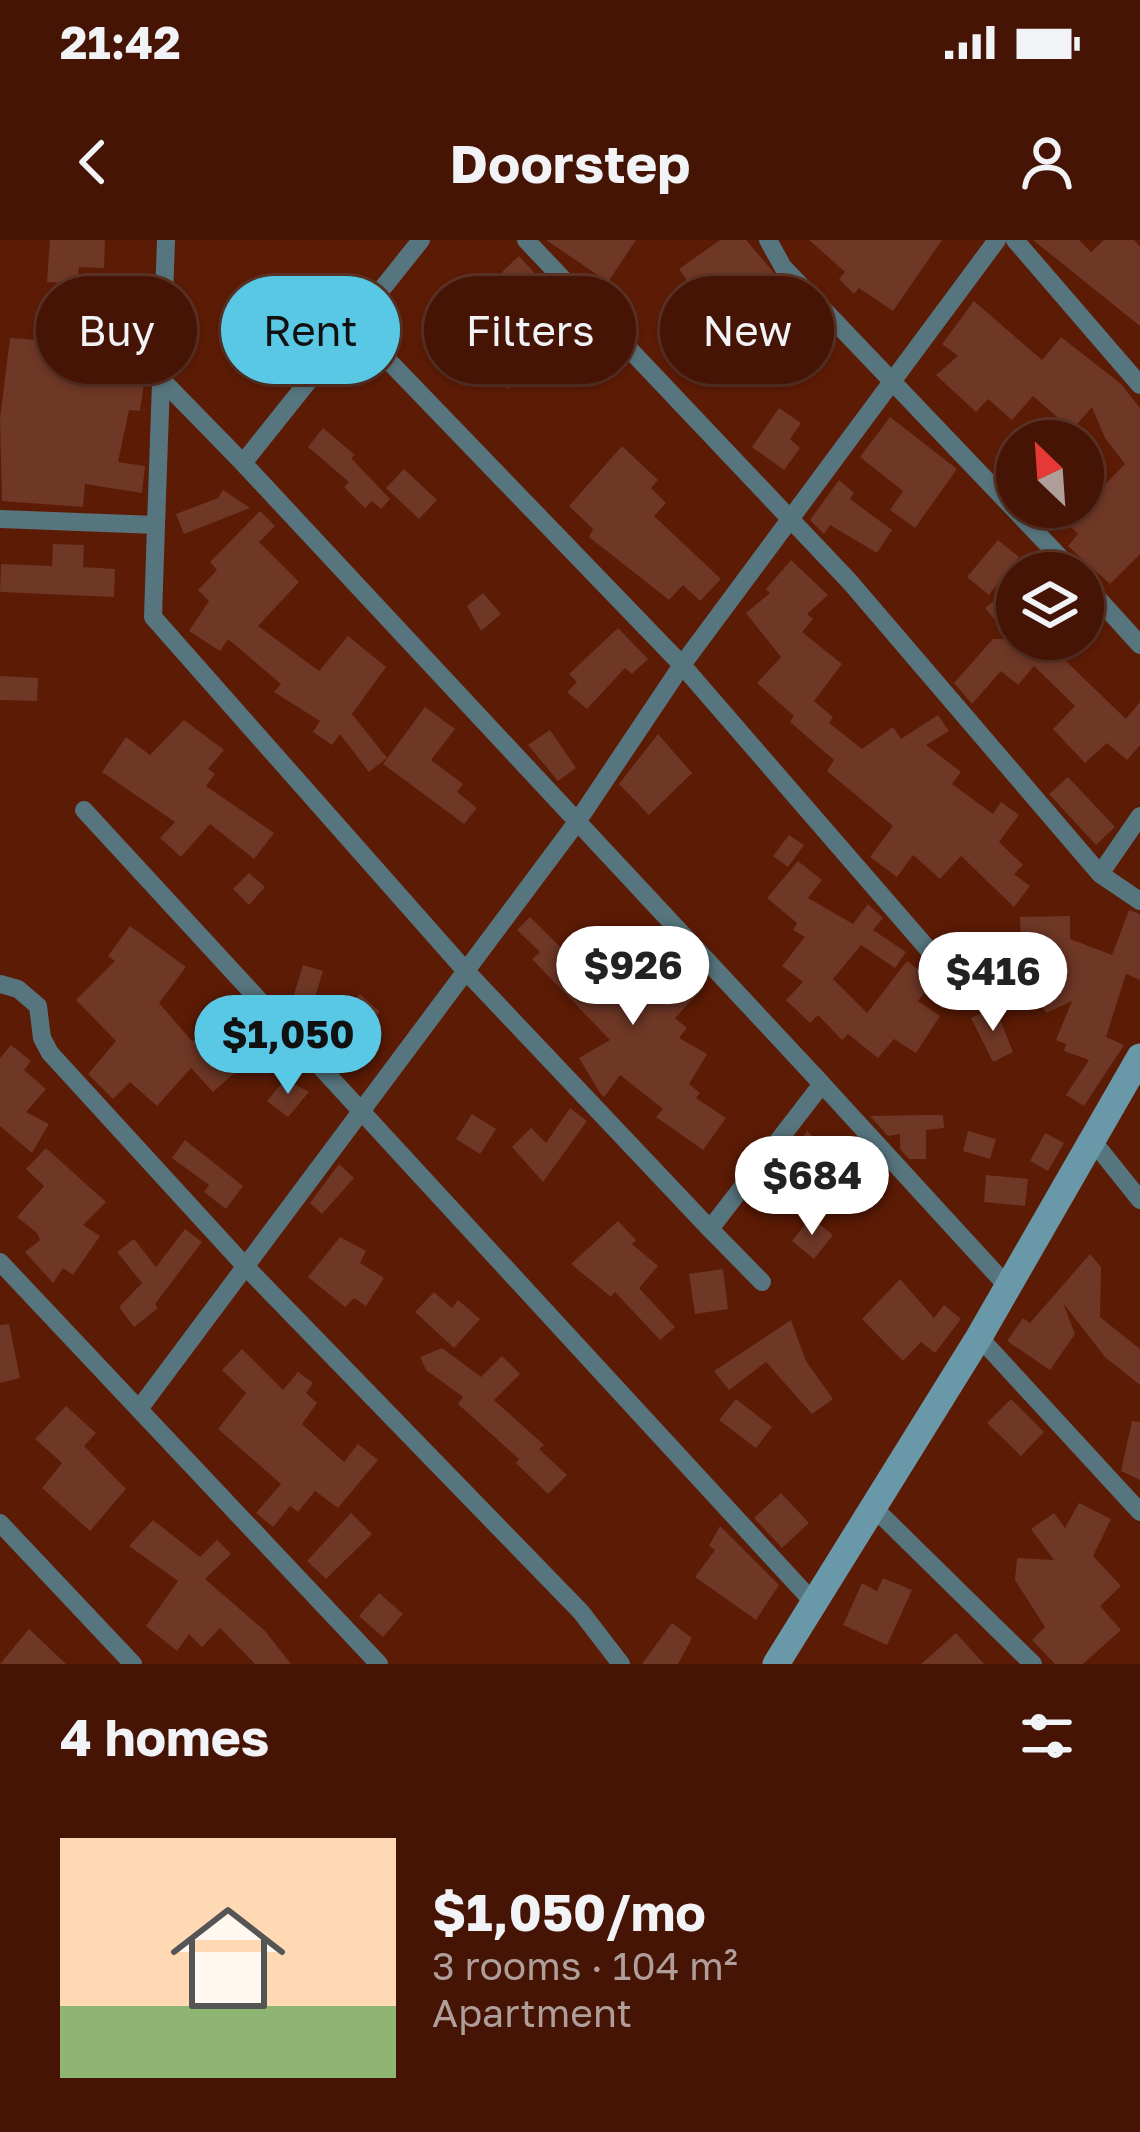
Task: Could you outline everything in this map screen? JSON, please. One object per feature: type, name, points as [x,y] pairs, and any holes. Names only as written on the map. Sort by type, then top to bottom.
[{"type":"street","points":[[164,276],[166,240]]},
{"type":"street","points":[[394,276],[421,240]]},
{"type":"street","points":[[526,240],[790,520],[1100,874],[1140,901]]},
{"type":"street","points":[[767,240],[783,267],[1055,552]]},
{"type":"street","points":[[139,1409],[358,1109],[577,822],[682,665],[896,383],[997,240]]},
{"type":"street","points":[[1015,240],[1140,385]]},
{"type":"street","points":[[400,373],[682,665],[947,971]]},
{"type":"street","points":[[160,384],[153,616],[464,969],[762,1282]]},
{"type":"street","points":[[166,384],[1008,1288]]},
{"type":"street","points":[[243,463],[309,384]]},
{"type":"street","points":[[0,519],[156,526]]},
{"type":"street","points":[[1104,605],[1140,644]]},
{"type":"street","points":[[84,810],[815,1604]]},
{"type":"street","points":[[1100,874],[1140,816]]},
{"type":"street","points":[[0,984],[18,988],[38,1006],[42,1038],[50,1053],[246,1267],[581,1612],[620,1664]]},
{"type":"street","points":[[785,1660],[1140,1057]]},
{"type":"street","points":[[710,1228],[822,1084]]},
{"type":"street","points":[[1092,1141],[1140,1200]]},
{"type":"street","points":[[0,1262],[379,1664]]},
{"type":"street","points":[[979,1337],[1140,1512]]},
{"type":"street","points":[[873,1507],[1033,1664]]},
{"type":"street","points":[[0,1523],[134,1664]]},
{"type":"building","points":[[50,240],[105,240],[104,268],[79,267],[78,276],[47,276]]},
{"type":"building","points":[[546,240],[636,240],[612,276],[599,276]]},
{"type":"building","points":[[720,240],[746,240],[777,276],[684,276],[679,269]]},
{"type":"building","points":[[809,240],[942,240],[893,311],[859,288],[854,294],[839,279],[845,272]]},
{"type":"building","points":[[1033,240],[1079,240],[1091,252],[1104,240],[1134,240],[1140,247],[1140,326]]},
{"type":"building","points":[[519,256],[537,276],[506,276],[502,272]]},
{"type":"building","points":[[974,301],[1042,360],[1061,337],[1121,384],[1140,408],[1140,554],[1110,584],[1104,579],[1104,552],[1075,552],[1068,546],[1078,534],[1072,528],[1104,528],[1104,486],[1125,464],[1105,438],[1104,420],[1097,420],[1092,407],[1081,420],[1061,420],[1033,396],[1012,420],[988,399],[976,412],[936,375],[958,356],[942,344]]},
{"type":"building","points":[[10,338],[36,340],[36,384],[144,384],[140,411],[129,410],[118,462],[145,466],[142,493],[85,484],[83,507],[2,501],[0,419]]},
{"type":"building","points":[[779,408],[801,423],[790,439],[800,448],[784,470],[752,447]]},
{"type":"building","points":[[890,417],[957,469],[915,528],[890,510],[903,491],[860,457]]},
{"type":"building","points":[[323,428],[355,455],[351,458],[390,499],[381,509],[372,501],[365,508],[344,487],[349,482],[308,447]]},
{"type":"building","points":[[622,446],[658,480],[651,488],[666,503],[654,516],[721,579],[700,601],[683,585],[669,600],[589,537],[593,529],[569,506]]},
{"type":"building","points":[[404,469],[437,500],[419,519],[386,488]]},
{"type":"building","points":[[839,480],[854,493],[850,499],[892,530],[877,553],[830,525],[824,534],[810,520]]},
{"type":"building","points":[[223,490],[250,508],[184,534],[176,514],[218,498]]},
{"type":"building","points":[[260,511],[275,526],[259,542],[299,582],[258,626],[319,671],[348,636],[386,667],[352,714],[387,758],[369,772],[340,734],[332,745],[313,732],[320,721],[274,692],[281,684],[228,639],[220,651],[189,631],[209,601],[198,590],[217,570],[210,562]]},
{"type":"building","points":[[998,540],[1013,552],[996,552],[996,586],[989,595],[967,577]]},
{"type":"building","points":[[53,544],[84,545],[83,567],[115,569],[114,597],[0,592],[1,564],[52,566]]},
{"type":"building","points":[[791,560],[828,595],[807,614],[813,619],[802,632],[842,664],[814,701],[833,717],[829,723],[862,749],[893,727],[901,739],[938,715],[949,731],[926,745],[961,772],[952,784],[993,814],[1001,802],[1019,815],[999,842],[1023,865],[1014,874],[1030,886],[1014,907],[961,856],[940,879],[913,855],[897,877],[870,857],[893,826],[827,771],[834,760],[790,722],[794,716],[757,683],[781,657],[746,613],[770,593],[766,589]]},
{"type":"building","points":[[483,593],[501,614],[481,631],[467,606]]},
{"type":"building","points":[[996,599],[996,621],[985,608]]},
{"type":"building","points":[[618,628],[648,659],[632,674],[625,668],[587,709],[567,692],[577,682],[569,674]]},
{"type":"building","points":[[993,639],[996,660],[1065,660],[1126,719],[1140,702],[1140,745],[1127,760],[1107,743],[1085,763],[1053,729],[1075,706],[1034,666],[1018,685],[1001,671],[972,704],[954,683]]},
{"type":"building","points":[[0,676],[38,678],[37,701],[0,700]]},
{"type":"building","points":[[425,707],[455,729],[431,760],[463,784],[457,792],[477,808],[464,824],[383,764]]},
{"type":"building","points":[[184,720],[224,750],[208,769],[215,774],[206,786],[274,833],[254,859],[210,824],[181,857],[160,838],[175,822],[102,772],[126,737],[150,755]]},
{"type":"building","points":[[550,730],[576,768],[558,781],[528,745]]},
{"type":"building","points":[[658,734],[692,773],[649,815],[619,784]]},
{"type":"building","points":[[1068,777],[1115,827],[1096,845],[1049,794]]},
{"type":"building","points":[[789,835],[804,845],[788,867],[773,856]]},
{"type":"building","points":[[798,861],[822,880],[808,898],[853,924],[868,904],[883,918],[873,930],[906,952],[895,968],[861,945],[833,979],[867,1013],[907,961],[933,981],[918,1001],[940,1016],[916,1053],[894,1039],[878,1058],[848,1034],[842,1040],[818,1015],[810,1023],[786,1000],[803,982],[782,966],[805,937],[793,930],[797,923],[767,898]]},
{"type":"building","points":[[249,873],[265,887],[249,905],[233,889]]},
{"type":"building","points":[[1129,910],[1140,914],[1140,980],[1126,974],[1106,1037],[1124,1045],[1084,1106],[1066,1095],[1089,1060],[1064,1051],[1066,1044],[1056,1040],[1072,1001],[1046,1013],[1031,982],[1023,986],[1020,917],[1070,916],[1070,939],[1112,955]]},
{"type":"building","points":[[530,917],[563,950],[587,926],[646,995],[677,964],[703,988],[675,1018],[687,1028],[679,1038],[707,1054],[689,1084],[700,1093],[696,1098],[726,1118],[703,1150],[656,1117],[663,1109],[620,1075],[604,1097],[600,1093],[579,1058],[610,1040],[532,959],[540,952],[517,930]]},
{"type":"building","points":[[130,926],[186,967],[159,1003],[192,1041],[230,1023],[247,1062],[213,1092],[191,1068],[157,1106],[130,1082],[113,1099],[88,1074],[116,1041],[76,1000],[115,961],[108,956]]},
{"type":"building","points":[[303,965],[323,971],[312,1007],[292,1001]]},
{"type":"building","points":[[360,994],[380,1012],[333,1060],[315,1041]]},
{"type":"building","points":[[995,1007],[1013,1052],[993,1062],[971,1018]]},
{"type":"building","points":[[11,1045],[31,1061],[24,1070],[46,1089],[26,1112],[49,1124],[32,1153],[0,1126],[0,1058]]},
{"type":"building","points":[[285,1079],[309,1092],[288,1117],[267,1101]]},
{"type":"building","points":[[570,1108],[587,1121],[543,1182],[512,1147],[531,1128],[546,1143]]},
{"type":"building","points":[[472,1114],[496,1129],[480,1154],[456,1139]]},
{"type":"building","points":[[943,1115],[944,1128],[926,1130],[926,1159],[909,1159],[900,1149],[900,1134],[888,1136],[870,1116]]},
{"type":"building","points":[[807,1131],[822,1144],[808,1161],[835,1184],[816,1206],[777,1173]]},
{"type":"building","points":[[968,1131],[996,1139],[990,1159],[963,1151]]},
{"type":"building","points":[[1045,1133],[1064,1143],[1048,1171],[1030,1161]]},
{"type":"building","points":[[185,1140],[243,1186],[226,1209],[204,1192],[209,1185],[172,1158]]},
{"type":"building","points":[[46,1148],[106,1202],[83,1225],[100,1236],[73,1275],[63,1268],[53,1283],[25,1252],[40,1240],[37,1233],[17,1217],[44,1186],[26,1169]]},
{"type":"building","points":[[339,1164],[354,1178],[322,1214],[310,1203]]},
{"type":"building","points":[[986,1175],[1028,1179],[1025,1206],[984,1202]]},
{"type":"building","points":[[811,1217],[833,1235],[814,1259],[792,1241]]},
{"type":"building","points":[[618,1221],[636,1240],[632,1244],[658,1266],[639,1288],[675,1327],[660,1340],[615,1292],[611,1297],[571,1264]]},
{"type":"building","points":[[185,1229],[202,1242],[155,1304],[158,1308],[134,1327],[119,1307],[142,1283],[117,1252],[134,1239],[156,1267]]},
{"type":"building","points":[[340,1237],[366,1251],[360,1263],[384,1278],[366,1306],[354,1298],[345,1307],[308,1277]]},
{"type":"building","points":[[1090,1254],[1101,1267],[1100,1317],[1140,1349],[1140,1385],[1105,1357],[1063,1303],[1075,1334],[1050,1370],[1007,1341],[1023,1318],[1030,1323]]},
{"type":"building","points":[[723,1269],[728,1309],[695,1314],[689,1274]]},
{"type":"building","points":[[900,1279],[934,1318],[944,1305],[961,1319],[935,1353],[921,1342],[903,1361],[862,1319]]},
{"type":"building","points":[[434,1292],[452,1308],[458,1300],[480,1319],[454,1348],[415,1312]]},
{"type":"building","points":[[791,1320],[806,1361],[833,1399],[812,1414],[766,1362],[729,1390],[714,1371]]},
{"type":"building","points":[[9,1324],[20,1378],[0,1383],[0,1325]]},
{"type":"building","points":[[442,1348],[481,1377],[502,1356],[520,1374],[494,1400],[544,1445],[539,1449],[567,1475],[548,1494],[516,1463],[519,1459],[458,1404],[463,1397],[426,1370],[420,1357]]},
{"type":"building","points":[[242,1349],[283,1390],[298,1372],[313,1383],[306,1393],[317,1403],[302,1424],[344,1462],[358,1444],[378,1460],[338,1508],[315,1491],[298,1512],[290,1506],[273,1527],[256,1513],[281,1484],[218,1429],[246,1393],[222,1370]]},
{"type":"building","points":[[736,1399],[772,1427],[756,1448],[719,1420]]},
{"type":"building","points":[[1011,1399],[1044,1432],[1021,1456],[987,1423]]},
{"type":"building","points":[[66,1406],[96,1433],[84,1446],[126,1489],[90,1531],[42,1488],[62,1463],[35,1439]]},
{"type":"building","points":[[1132,1421],[1140,1422],[1140,1480],[1121,1471]]},
{"type":"building","points":[[781,1493],[809,1523],[782,1548],[754,1518]]},
{"type":"building","points":[[1079,1503],[1111,1519],[1093,1556],[1121,1586],[1100,1606],[1121,1630],[1083,1664],[1055,1664],[1032,1640],[1045,1627],[1015,1580],[1017,1558],[1054,1560],[1031,1529],[1054,1513],[1065,1528]]},
{"type":"building","points":[[351,1513],[372,1534],[326,1579],[307,1561]]},
{"type":"building","points":[[153,1520],[200,1557],[217,1540],[231,1554],[205,1579],[265,1631],[291,1664],[255,1664],[220,1628],[202,1647],[189,1634],[177,1651],[146,1626],[178,1581],[129,1546]]},
{"type":"building","points":[[720,1526],[779,1585],[756,1620],[695,1577],[715,1550],[709,1546]]},
{"type":"building","points":[[883,1578],[912,1590],[887,1645],[843,1625],[862,1583],[877,1591]]},
{"type":"building","points":[[379,1593],[403,1614],[383,1637],[359,1616]]},
{"type":"building","points":[[672,1623],[692,1638],[678,1664],[642,1664]]},
{"type":"building","points":[[29,1629],[66,1664],[0,1664]]},
{"type":"building","points":[[956,1633],[984,1664],[921,1664]]}]
